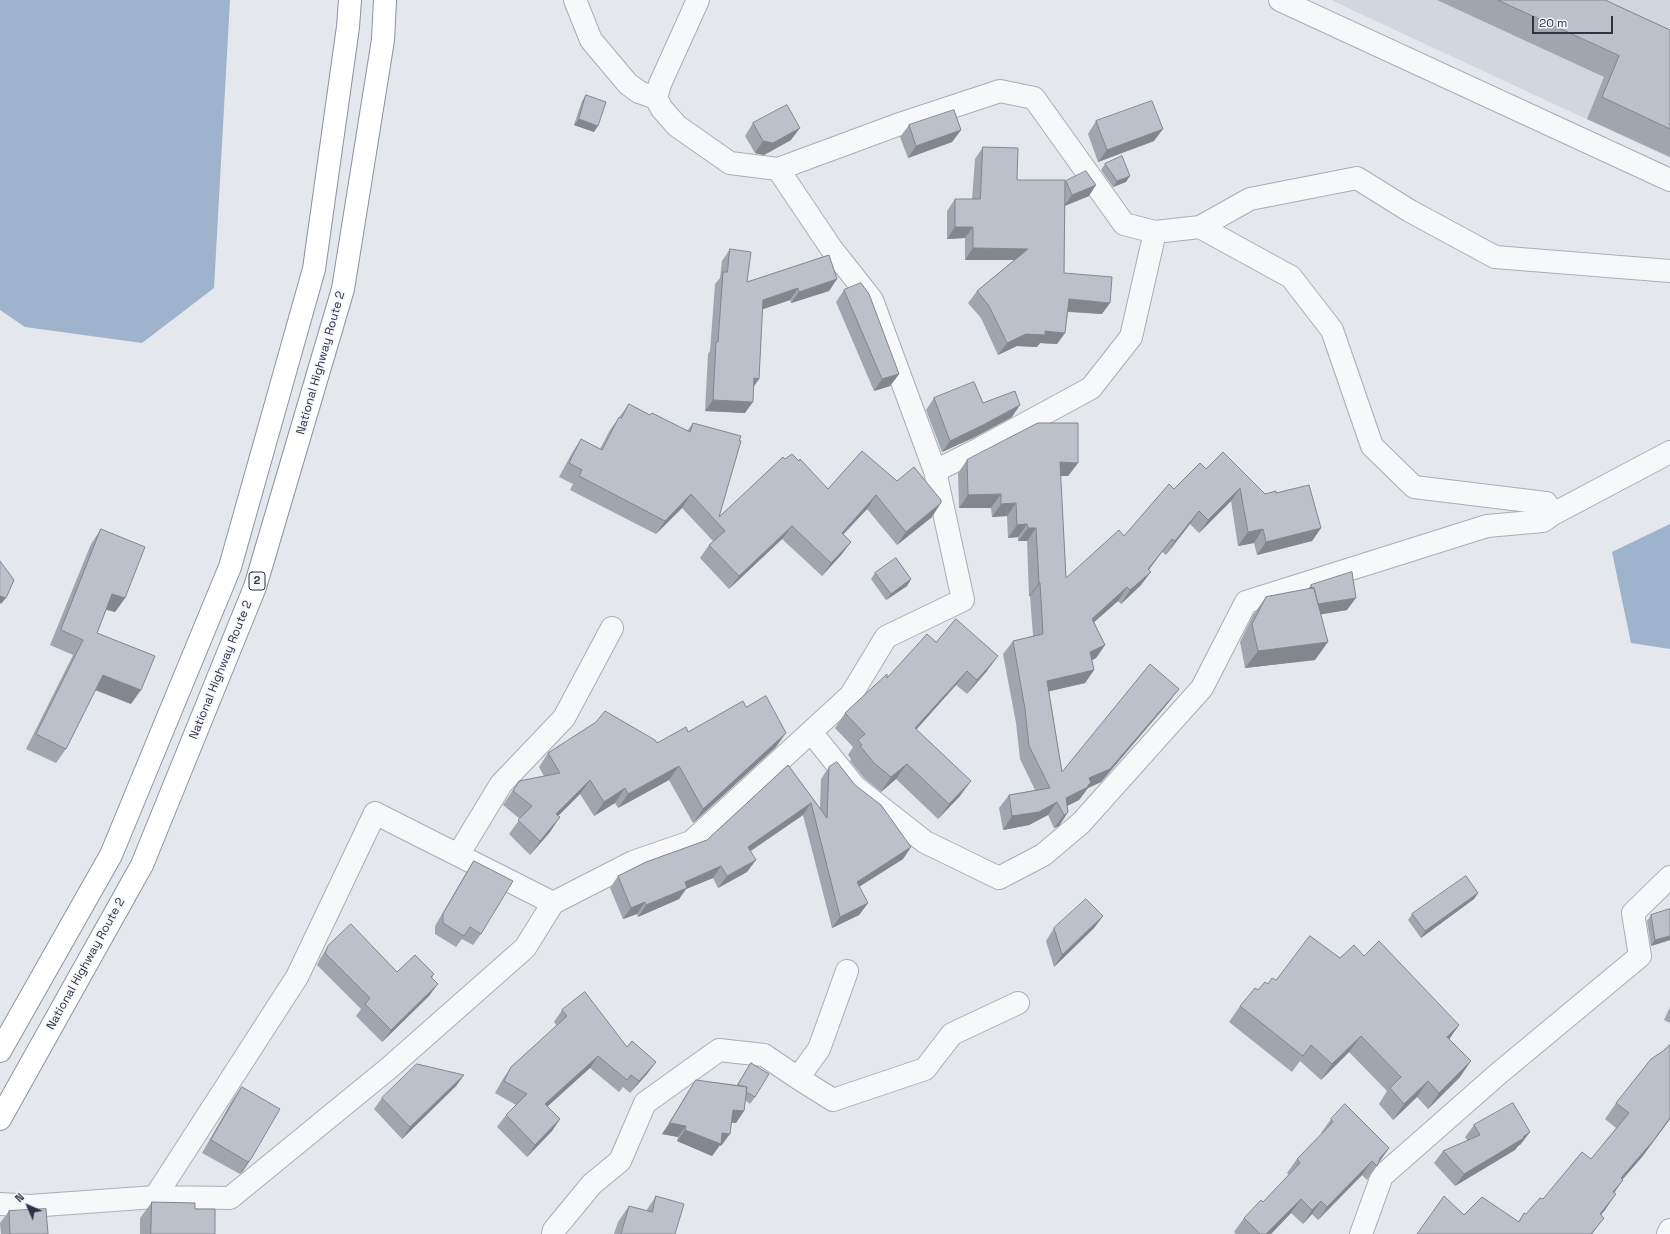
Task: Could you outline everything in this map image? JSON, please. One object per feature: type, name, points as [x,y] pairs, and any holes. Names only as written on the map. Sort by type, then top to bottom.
[{"type":"highway","points":[[0,1051],[111,855],[230,567],[314,269],[348,27],[350,0]]},
{"type":"highway","name":"National Highway Route 2","points":[[0,1119],[142,865],[255,587],[343,289],[382,40],[384,0]]},
{"type":"street","points":[[575,0],[591,40],[628,84],[639,92],[656,98],[662,109],[677,126],[730,163],[778,169],[897,125],[1000,91],[1034,98],[1124,224],[1155,232],[1200,227],[1250,199],[1357,178],[1410,211],[1495,257],[1670,271]]},
{"type":"street","points":[[656,98],[660,84],[698,0]]},
{"type":"street","points":[[1280,0],[1670,180]]},
{"type":"street","points":[[0,1204],[30,1206],[155,1197],[230,1198],[389,1068],[525,948],[553,903],[633,862],[691,842],[851,695],[886,638],[963,600],[934,471],[872,300],[831,248],[778,169]]},
{"type":"street","points":[[1200,227],[1291,277],[1332,330],[1372,446],[1414,487],[1546,503],[1553,514]]},
{"type":"street","points":[[934,471],[981,448],[1091,388],[1131,337],[1155,232]]},
{"type":"street","points":[[811,732],[855,787],[924,842],[999,878],[1043,855],[1080,822],[1202,688],[1246,602],[1487,526],[1543,521],[1553,514],[1670,452]]},
{"type":"street","points":[[458,855],[501,784],[564,718],[612,628]]},
{"type":"street","points":[[155,1197],[297,977],[375,813],[553,903]]},
{"type":"street","points":[[1361,1234],[1382,1176],[1498,1074],[1640,956],[1633,913],[1670,877]]},
{"type":"street","points":[[798,1078],[819,1049],[847,971]]},
{"type":"street","points":[[553,1234],[554,1230],[592,1184],[620,1161],[645,1103],[719,1050],[764,1055],[833,1100],[925,1069],[952,1034],[1018,1003]]},
{"type":"street","points":[[1668,1234],[1670,1230]]},
{"type":"shaded area","points":[[1670,0],[1670,158],[1333,1]]},
{"type":"water","points":[[0,0],[230,0],[214,288],[142,343],[25,327],[0,310]]},
{"type":"water","points":[[1670,524],[1670,649],[1631,643],[1612,552]]},
{"type":"building","points":[[1498,0],[1605,0],[1670,30],[1670,129],[1602,97],[1619,56]]},
{"type":"building","points":[[586,95],[606,102],[598,126],[579,119]]},
{"type":"building","points":[[1152,101],[1163,129],[1107,150],[1096,121]]},
{"type":"building","points":[[787,105],[800,128],[773,143],[763,141],[753,123]]},
{"type":"building","points":[[954,110],[961,130],[916,146],[909,125]]},
{"type":"building","points":[[983,147],[1018,148],[1017,180],[1065,180],[1064,273],[1112,277],[1110,303],[1069,299],[1065,333],[1045,331],[1045,335],[1026,334],[1007,343],[989,306],[977,291],[1028,249],[973,248],[973,227],[955,227],[955,199],[980,199]]},
{"type":"building","points":[[1122,156],[1130,176],[1117,181],[1105,164]]},
{"type":"building","points":[[1086,171],[1096,185],[1072,195],[1066,181]]},
{"type":"building","points":[[730,249],[751,252],[747,282],[829,255],[837,279],[799,292],[798,288],[763,300],[759,379],[754,378],[753,402],[713,400],[716,342],[718,342],[723,272],[727,272]]},
{"type":"building","points":[[861,283],[869,294],[899,374],[882,379],[844,290]]},
{"type":"building","points":[[974,382],[983,403],[1015,391],[1020,405],[950,441],[934,398]]},
{"type":"building","points":[[629,404],[650,415],[652,413],[690,432],[693,423],[741,436],[739,441],[741,441],[719,517],[783,457],[785,459],[792,454],[799,461],[800,459],[828,489],[862,451],[897,481],[914,467],[941,500],[941,503],[906,532],[876,495],[842,533],[851,542],[831,563],[792,526],[739,576],[709,545],[725,531],[691,494],[665,521],[579,476],[582,470],[569,463],[581,439],[602,450],[619,417],[621,418]]},
{"type":"building","points":[[1038,423],[1078,423],[1078,463],[1060,462],[1066,578],[1119,530],[1124,536],[1169,484],[1174,489],[1200,463],[1206,469],[1223,452],[1265,494],[1276,491],[1276,493],[1309,485],[1321,528],[1266,542],[1263,529],[1248,532],[1240,488],[1208,520],[1199,511],[1175,541],[1172,539],[1148,569],[1151,572],[1130,590],[1127,587],[1092,619],[1105,645],[1090,652],[1094,670],[1047,681],[1062,772],[1150,664],[1179,689],[1110,769],[1089,778],[1091,783],[1088,787],[1066,798],[1068,812],[1066,814],[1064,815],[1057,802],[1039,812],[1012,816],[1009,795],[1050,788],[1029,746],[1025,709],[1013,641],[1043,634],[1036,528],[1028,528],[1027,524],[1017,525],[1016,503],[1001,504],[1001,494],[968,495],[967,460]]},
{"type":"building","points":[[101,529],[145,547],[125,598],[112,594],[97,633],[155,656],[141,690],[103,675],[66,749],[36,734],[83,640],[61,630]]},
{"type":"building","points":[[896,558],[911,579],[891,594],[875,573]]},
{"type":"building","points":[[0,561],[14,580],[6,598],[0,596]]},
{"type":"building","points":[[1352,572],[1356,598],[1318,604],[1314,588],[1311,588],[1311,585]]},
{"type":"building","points":[[1314,588],[1328,642],[1258,651],[1252,624],[1266,597]]},
{"type":"building","points":[[956,619],[998,656],[977,680],[967,671],[915,728],[971,781],[949,804],[907,764],[891,777],[874,763],[860,746],[862,745],[858,740],[865,734],[845,713],[887,674],[887,678],[927,634],[936,642]]},
{"type":"building","points":[[766,696],[786,733],[703,809],[679,766],[628,794],[625,788],[604,802],[590,780],[556,814],[560,817],[540,841],[518,820],[532,806],[513,791],[519,781],[560,773],[548,753],[596,722],[605,711],[655,740],[657,743],[686,727],[688,732],[743,701],[746,707]]},
{"type":"building","points":[[837,762],[855,785],[881,805],[911,847],[857,882],[868,903],[840,917],[811,803],[748,847],[756,860],[727,876],[721,866],[685,882],[687,888],[646,905],[645,902],[631,908],[618,876],[646,862],[707,840],[788,765],[827,818],[829,767]]},
{"type":"building","points":[[474,861],[513,881],[481,934],[470,927],[464,936],[443,923],[443,914]]},
{"type":"building","points":[[1466,876],[1478,893],[1425,931],[1412,914]]},
{"type":"building","points":[[1086,899],[1103,916],[1062,955],[1054,928]]},
{"type":"building","points":[[1670,909],[1670,936],[1655,940],[1651,915]]},
{"type":"building","points":[[351,924],[397,972],[415,955],[434,974],[431,977],[438,984],[391,1030],[365,1004],[370,998],[325,953],[328,946]]},
{"type":"building","points":[[1310,936],[1340,958],[1354,945],[1364,956],[1379,941],[1459,1025],[1447,1037],[1471,1061],[1439,1093],[1428,1081],[1404,1104],[1390,1088],[1401,1077],[1361,1036],[1332,1064],[1311,1045],[1303,1056],[1240,1006],[1255,988],[1258,990],[1265,982],[1268,984],[1272,978],[1276,980]]},
{"type":"building","points":[[585,992],[627,1047],[632,1041],[656,1062],[639,1081],[631,1075],[627,1080],[598,1056],[545,1104],[560,1119],[535,1145],[506,1115],[527,1094],[504,1081],[511,1067],[567,1016],[562,1010]]},
{"type":"building","points":[[1670,1045],[1670,1118],[1653,1141],[1621,1178],[1623,1180],[1613,1192],[1616,1194],[1600,1214],[1604,1218],[1591,1234],[1417,1234],[1444,1196],[1464,1215],[1482,1197],[1519,1222],[1524,1213],[1526,1214],[1540,1198],[1543,1199],[1582,1152],[1591,1159],[1629,1113],[1616,1103],[1651,1059]]},
{"type":"building","points":[[751,1063],[769,1074],[755,1097],[746,1092],[747,1087],[738,1085]]},
{"type":"building","points":[[417,1064],[464,1075],[410,1127],[382,1098]]},
{"type":"building","points":[[696,1080],[747,1087],[744,1111],[733,1110],[730,1134],[722,1133],[721,1144],[685,1130],[686,1126],[670,1123]]},
{"type":"building","points":[[242,1087],[280,1109],[248,1162],[211,1140]]},
{"type":"building","points":[[1513,1103],[1530,1132],[1523,1137],[1524,1138],[1464,1174],[1443,1151],[1480,1135],[1474,1125]]},
{"type":"building","points":[[1345,1104],[1389,1148],[1380,1158],[1377,1166],[1372,1161],[1327,1207],[1321,1201],[1312,1210],[1301,1199],[1266,1234],[1260,1234],[1244,1218],[1261,1200],[1263,1202],[1300,1163],[1297,1159],[1333,1122],[1331,1119]]},
{"type":"building","points":[[656,1196],[684,1204],[675,1234],[621,1234],[629,1206],[652,1212]]},
{"type":"building","points":[[152,1202],[195,1203],[195,1209],[215,1209],[215,1234],[151,1234]]},
{"type":"building","points":[[46,1209],[48,1234],[10,1234],[9,1211]]}]
